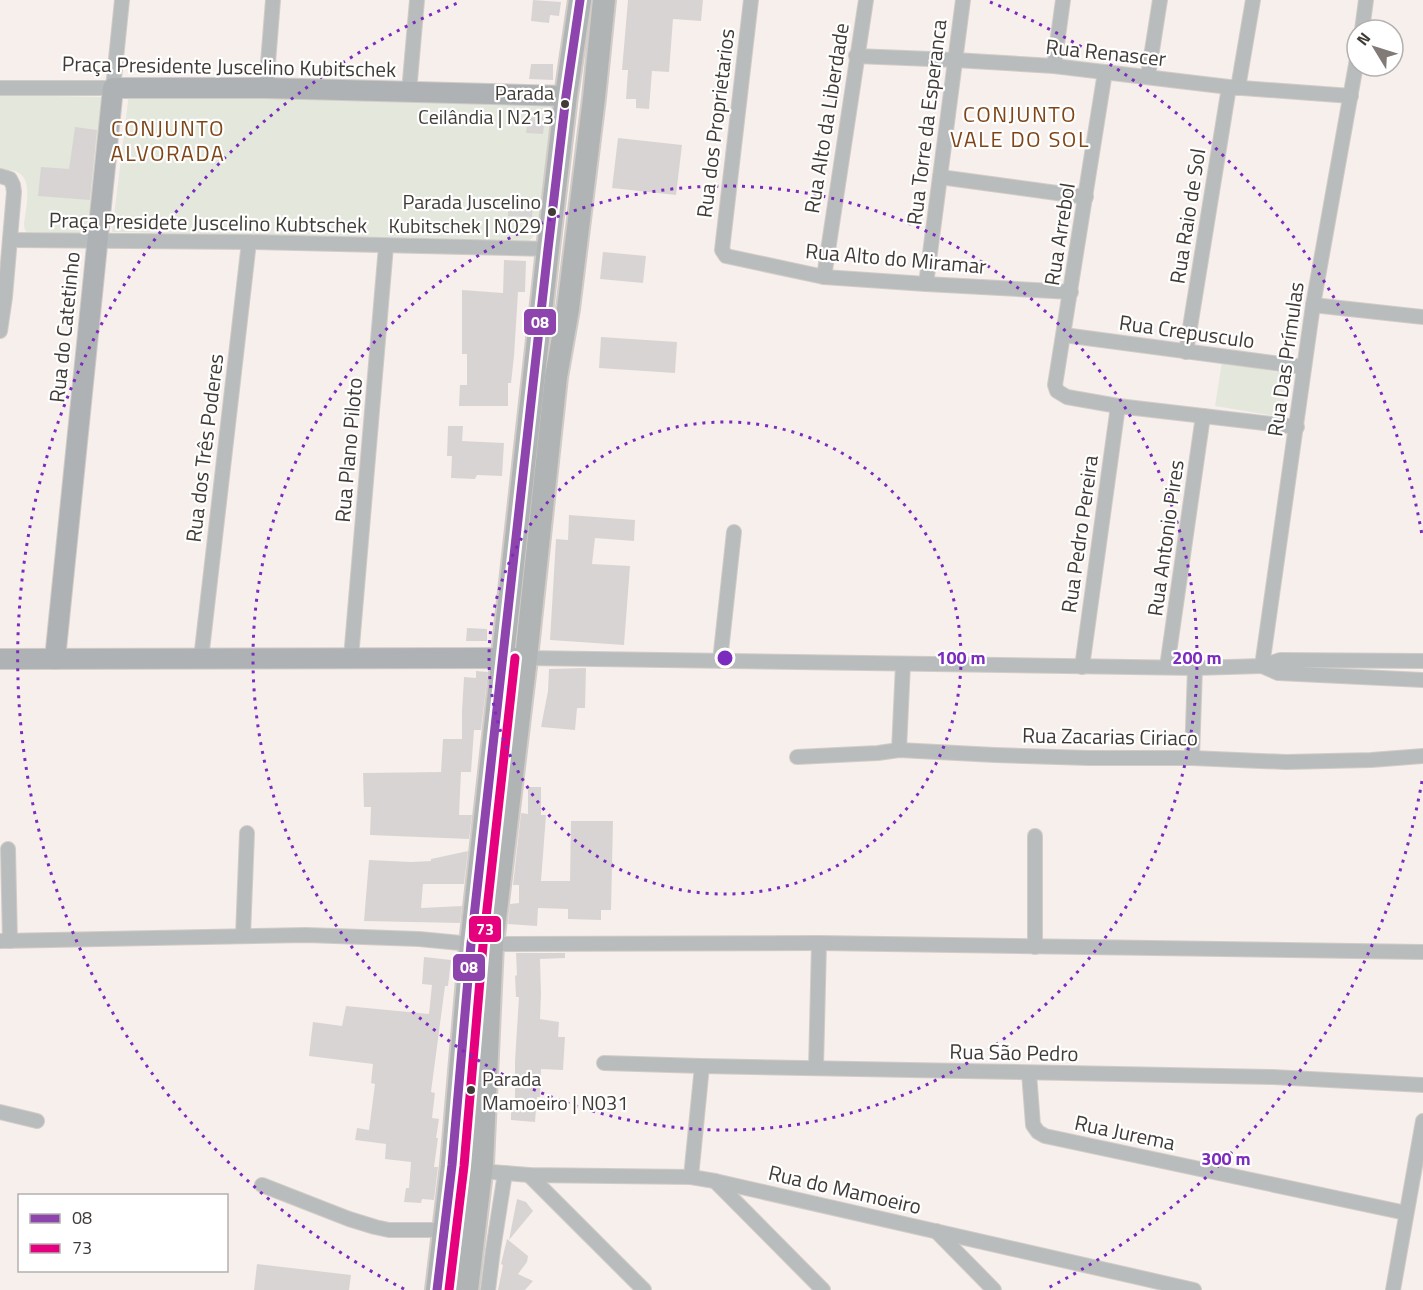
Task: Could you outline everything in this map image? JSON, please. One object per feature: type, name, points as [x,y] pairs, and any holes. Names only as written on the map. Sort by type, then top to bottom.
[{"type":"main road","points":[[467,1290],[481,1171],[482,944],[503,657],[548,249],[580,0]]},
{"type":"main road","points":[[437,1290],[458,1096],[526,658],[556,377],[568,309],[604,0]]},
{"type":"main road","name":"Praça Presidente Juscelino Kubitschek","points":[[113,88],[266,88],[566,96]]},
{"type":"main road","name":"Rua do Catetinho","points":[[55,659],[113,88]]},
{"type":"main road","points":[[566,96],[576,100],[580,106],[577,157],[581,195]]},
{"type":"main road","points":[[548,249],[554,266],[551,303],[557,308],[568,309]]},
{"type":"main road","points":[[0,659],[526,658]]},
{"type":"main road","points":[[458,1096],[471,1097],[474,1101],[472,1178],[478,1209]]},
{"type":"street","name":"Rua do Catetinho","points":[[113,88],[122,0]]},
{"type":"street","points":[[266,88],[273,0]]},
{"type":"street","points":[[409,92],[417,0]]},
{"type":"street","name":"Rua dos Proprietarios","points":[[722,250],[751,0]]},
{"type":"street","name":"Rua Alto da Liberdade","points":[[824,277],[866,0]]},
{"type":"street","name":"Rua Torre da Esperanca","points":[[926,284],[963,0]]},
{"type":"street","points":[[1054,66],[1063,0]]},
{"type":"street","points":[[1148,76],[1160,0]]},
{"type":"street","name":"Rua Raio de Sol","points":[[1186,352],[1233,87],[1254,0]]},
{"type":"street","points":[[1364,18],[1366,0]]},
{"type":"street","name":"Rua Renascer","points":[[856,56],[1054,66],[1233,87],[1351,96]]},
{"type":"street","name":"Rua Arrebol","points":[[1105,72],[1055,385],[1057,391],[1067,398],[1118,406]]},
{"type":"street","name":"Rua Das Prímulas","points":[[1262,666],[1313,305],[1354,78]]},
{"type":"street","name":"Praça Presidente Juscelino Kubitschek","points":[[0,88],[113,88]]},
{"type":"street","points":[[0,177],[10,179],[14,192],[11,240],[0,331]]},
{"type":"street","points":[[940,177],[1086,197]]},
{"type":"street","name":"Praça Presidete Juscelino Kubtschek","points":[[11,240],[249,242],[548,249]]},
{"type":"street","name":"Rua dos Três Poderes","points":[[201,659],[249,242]]},
{"type":"street","name":"Rua Plano Piloto","points":[[351,658],[386,246]]},
{"type":"street","name":"Rua Alto do Miramar","points":[[722,250],[730,258],[824,277],[1071,292]]},
{"type":"street","points":[[1313,305],[1423,316]]},
{"type":"street","name":"Rua Crepusculo","points":[[1064,335],[1304,367]]},
{"type":"street","points":[[1118,406],[1297,427]]},
{"type":"street","name":"Rua Pedro Pereira","points":[[1082,667],[1118,406]]},
{"type":"street","name":"Rua Antonio Pires","points":[[1167,667],[1203,416]]},
{"type":"street","points":[[720,661],[734,532]]},
{"type":"street","points":[[526,658],[1195,668],[1262,666],[1280,660],[1423,661]]},
{"type":"street","points":[[899,750],[903,664]]},
{"type":"street","points":[[1262,666],[1278,672],[1423,680]]},
{"type":"street","points":[[1192,758],[1195,668]]},
{"type":"street","name":"Rua Zacarias Ciriaco","points":[[797,757],[899,750],[1089,758],[1192,758],[1286,762],[1423,756]]},
{"type":"street","points":[[243,936],[247,833]]},
{"type":"street","points":[[1035,837],[1035,946]]},
{"type":"street","points":[[8,849],[5,941],[306,935],[482,944],[819,943],[1423,952]]},
{"type":"street","points":[[816,1068],[819,943]]},
{"type":"street","name":"Rua São Pedro","points":[[604,1063],[1273,1077],[1423,1085]]},
{"type":"street","points":[[691,1177],[702,1066]]},
{"type":"street","name":"Rua Jurema","points":[[1029,1073],[1033,1125],[1045,1137],[1406,1213]]},
{"type":"street","points":[[0,1113],[37,1121]]},
{"type":"street","points":[[1393,1290],[1423,1121]]},
{"type":"street","name":"Rua do Mamoeiro","points":[[481,1171],[529,1175],[691,1177],[715,1181],[1166,1286],[1194,1290]]},
{"type":"street","points":[[488,1290],[505,1173]]},
{"type":"street","points":[[529,1175],[645,1290]]},
{"type":"street","points":[[715,1181],[823,1290]]},
{"type":"street","points":[[262,1185],[375,1227],[388,1230],[444,1230]]},
{"type":"street","points":[[936,1231],[994,1290]]},
{"type":"shaded area","points":[[129,94],[546,102],[556,107],[547,223],[529,241],[112,232]]},
{"type":"shaded area","points":[[0,95],[105,97],[93,233],[29,234],[25,230],[27,187],[25,180],[15,171],[0,171]]},
{"type":"shaded area","points":[[1222,362],[1288,374],[1281,417],[1215,406]]},
{"type":"shaded area","points":[[467,1171],[470,1187],[464,1290],[451,1290]]},
{"type":"building","points":[[533,0],[561,2],[559,16],[550,15],[549,23],[531,21]]},
{"type":"building","points":[[628,0],[703,0],[701,21],[673,19],[669,72],[652,71],[649,109],[636,108],[636,99],[626,99],[628,70],[622,70]]},
{"type":"building","points":[[531,64],[553,64],[553,80],[529,79]]},
{"type":"building","points":[[528,115],[545,117],[543,134],[526,133]]},
{"type":"building","points":[[75,127],[97,130],[90,200],[38,196],[41,167],[69,169]]},
{"type":"building","points":[[618,138],[682,145],[676,195],[612,188]]},
{"type":"building","points":[[508,202],[533,203],[532,217],[508,216]]},
{"type":"building","points":[[603,252],[646,256],[643,283],[600,279]]},
{"type":"building","points":[[504,260],[526,261],[525,292],[518,292],[514,356],[511,383],[508,383],[508,406],[459,406],[460,385],[467,385],[467,354],[462,354],[462,290],[503,293]]},
{"type":"building","points":[[601,337],[677,342],[675,373],[599,368]]},
{"type":"building","points":[[448,426],[463,426],[462,441],[504,443],[502,476],[477,475],[475,479],[451,478],[452,456],[447,456]]},
{"type":"building","points":[[569,515],[635,520],[634,541],[595,538],[592,564],[630,566],[624,645],[550,640],[556,539],[568,540]]},
{"type":"building","points":[[467,628],[487,629],[487,641],[466,641]]},
{"type":"building","points":[[586,668],[585,708],[577,708],[575,730],[541,727],[548,691],[549,669]]},
{"type":"building","points":[[476,671],[488,672],[481,730],[474,730],[471,772],[461,772],[459,815],[472,815],[469,839],[370,835],[371,807],[364,807],[363,773],[441,772],[443,739],[462,739],[464,677],[476,678]]},
{"type":"building","points":[[528,787],[541,787],[541,815],[546,815],[541,881],[570,881],[571,821],[613,821],[611,910],[601,910],[601,920],[568,919],[568,909],[538,908],[537,926],[508,924],[510,904],[519,903],[519,885],[513,885],[521,813],[528,814]]},
{"type":"building","points":[[468,851],[464,884],[423,884],[421,908],[462,906],[460,923],[364,921],[369,860],[431,861],[431,859]]},
{"type":"building","points":[[516,953],[565,953],[565,958],[540,959],[540,1019],[559,1022],[558,1037],[565,1037],[563,1070],[541,1069],[540,1097],[537,1097],[535,1122],[511,1120],[511,1108],[515,1108],[519,997],[516,997]]},
{"type":"building","points":[[424,957],[451,960],[448,986],[445,986],[431,1092],[435,1093],[432,1118],[439,1119],[434,1167],[438,1167],[434,1200],[422,1199],[421,1203],[404,1202],[406,1188],[409,1188],[411,1162],[385,1159],[386,1144],[355,1140],[357,1128],[369,1130],[375,1084],[371,1083],[373,1064],[309,1056],[313,1022],[342,1026],[346,1006],[429,1014],[432,985],[422,984]]},
{"type":"building","points":[[517,1199],[526,1202],[533,1211],[509,1240]]},
{"type":"building","points":[[507,1239],[528,1256],[527,1262],[518,1274],[533,1281],[525,1290],[498,1290]]},
{"type":"building","points":[[257,1264],[351,1275],[349,1290],[254,1290]]},
{"type":"transit line","name":"08","points":[[437,1290],[452,1165],[471,944],[500,682],[548,249],[580,0]]},
{"type":"transit line","name":"73","points":[[449,1290],[464,1166],[483,945],[515,658]]},
{"type":"place","name":"Parada Ceilândia | N213","points":[[565,104]]},
{"type":"place","name":"Parada Juscelino Kubitschek | N029","points":[[552,212]]},
{"type":"place","name":"Parada Mamoeiro | N031","points":[[471,1090]]},
{"type":"district","name":"CONJUNTO VALE DO SOL","points":[[1020,126]]},
{"type":"district","name":"CONJUNTO ALVORADA","points":[[168,140]]}]
